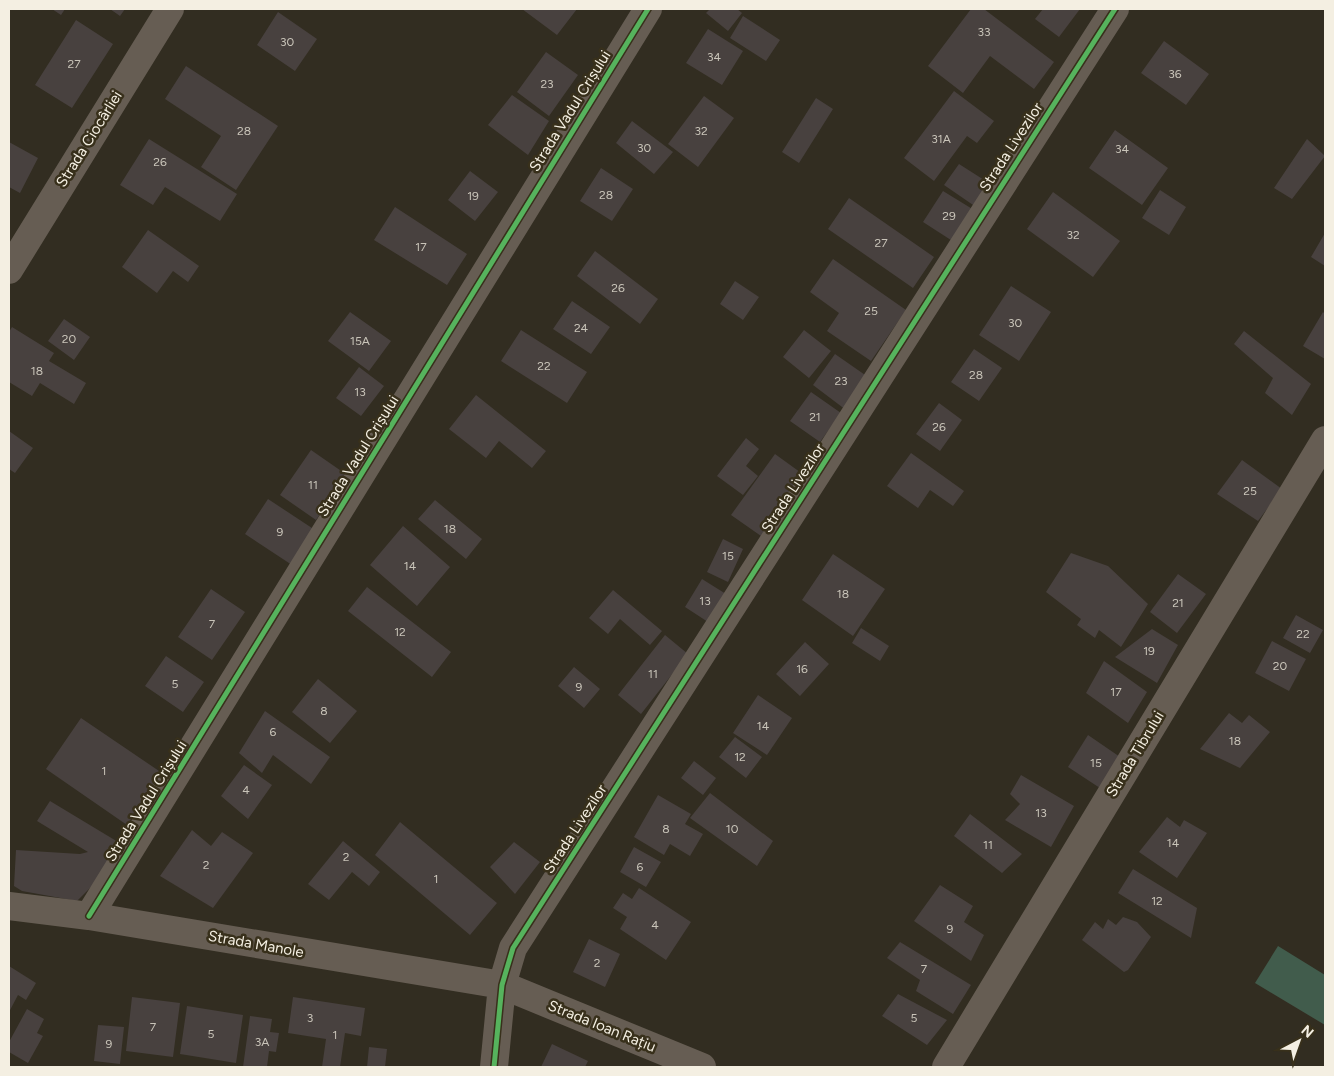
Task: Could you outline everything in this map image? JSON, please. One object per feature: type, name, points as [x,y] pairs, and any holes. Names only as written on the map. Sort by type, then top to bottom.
[{"type":"street","name":"Strada Ciocârliei","points":[[9,270],[170,9]]},
{"type":"street","name":"Strada Vadul Crișului","points":[[89,916],[648,9]]},
{"type":"street","name":"Strada Livezilor","points":[[494,1067],[502,985],[514,948],[1115,9]]},
{"type":"street","name":"Strada Tibrului","points":[[946,1067],[1325,440]]},
{"type":"street","name":"Strada Manole","points":[[9,906],[89,916],[502,985]]},
{"type":"street","name":"Strada Ioan Rațiu","points":[[502,985],[702,1067]]},
{"type":"green space","points":[[1278,946],[1325,975],[1325,1025],[1255,983]]},
{"type":"building","points":[[52,9],[65,9],[61,15]]},
{"type":"building","points":[[110,9],[125,9],[120,16]]},
{"type":"building","points":[[522,9],[577,9],[557,35]]},
{"type":"building","points":[[710,9],[737,9],[742,13],[728,31],[706,13]]},
{"type":"building","points":[[971,9],[984,9],[1054,62],[1034,89],[990,56],[963,93],[928,66]]},
{"type":"building","points":[[1043,9],[1080,9],[1059,37],[1035,19]]},
{"type":"building","points":[[278,12],[317,39],[295,71],[257,45]]},
{"type":"building","points":[[743,16],[780,40],[766,61],[730,38]]},
{"type":"building","points":[[76,20],[113,44],[72,108],[35,85]]},
{"type":"building","points":[[708,29],[743,51],[722,85],[686,63]]},
{"type":"building","points":[[1164,41],[1209,74],[1186,105],[1141,73]]},
{"type":"building","points":[[546,52],[578,75],[549,116],[517,92]]},
{"type":"building","points":[[186,66],[278,126],[236,190],[201,167],[221,136],[165,99]]},
{"type":"building","points":[[954,91],[994,121],[977,143],[967,136],[934,181],[904,158]]},
{"type":"building","points":[[512,95],[549,121],[528,155],[488,125]]},
{"type":"building","points":[[704,96],[734,118],[698,167],[668,144]]},
{"type":"building","points":[[816,98],[833,109],[799,163],[782,152]]},
{"type":"building","points":[[632,121],[673,152],[654,174],[616,143]]},
{"type":"building","points":[[1115,130],[1168,168],[1142,205],[1089,168]]},
{"type":"building","points":[[149,139],[237,194],[220,221],[165,187],[153,205],[120,185]]},
{"type":"building","points":[[1307,139],[1325,156],[1292,199],[1274,188]]},
{"type":"building","points":[[9,142],[38,158],[20,193],[9,187]]},
{"type":"building","points":[[959,164],[992,185],[976,207],[944,185]]},
{"type":"building","points":[[601,168],[633,189],[612,221],[580,201]]},
{"type":"building","points":[[470,171],[498,192],[475,221],[448,200]]},
{"type":"building","points":[[1160,190],[1186,207],[1169,235],[1142,218]]},
{"type":"building","points":[[943,191],[974,210],[954,242],[923,222]]},
{"type":"building","points":[[1053,192],[1120,241],[1093,277],[1027,229]]},
{"type":"building","points":[[849,198],[934,257],[913,288],[828,229]]},
{"type":"building","points":[[395,207],[467,254],[447,285],[374,240]]},
{"type":"building","points":[[148,230],[199,266],[188,282],[173,271],[157,293],[122,267]]},
{"type":"building","points":[[1325,233],[1325,266],[1311,257]]},
{"type":"building","points":[[595,251],[658,299],[640,324],[577,276]]},
{"type":"building","points":[[833,259],[906,310],[871,361],[827,331],[839,313],[810,292]]},
{"type":"building","points":[[735,281],[759,297],[743,320],[720,304]]},
{"type":"building","points":[[1011,286],[1051,312],[1019,361],[979,335]]},
{"type":"building","points":[[572,301],[610,327],[591,354],[553,329]]},
{"type":"building","points":[[350,312],[391,341],[369,371],[328,341]]},
{"type":"building","points":[[1323,312],[1325,314],[1325,359],[1303,346]]},
{"type":"building","points":[[64,319],[90,337],[74,360],[48,341]]},
{"type":"building","points":[[12,327],[54,353],[49,361],[86,383],[74,404],[40,383],[32,396],[9,382],[9,332]]},
{"type":"building","points":[[521,330],[587,372],[567,403],[501,361]]},
{"type":"building","points":[[804,330],[831,351],[809,378],[783,357]]},
{"type":"building","points":[[1244,331],[1311,384],[1292,415],[1265,393],[1273,378],[1234,344]]},
{"type":"building","points":[[974,349],[1002,368],[979,401],[951,382]]},
{"type":"building","points":[[835,354],[868,377],[846,410],[813,385]]},
{"type":"building","points":[[359,367],[384,386],[361,416],[336,398]]},
{"type":"building","points":[[811,392],[841,413],[820,442],[790,421]]},
{"type":"building","points":[[476,395],[546,451],[532,468],[499,441],[486,458],[449,429]]},
{"type":"building","points":[[939,403],[962,420],[940,451],[916,434]]},
{"type":"building","points":[[9,431],[33,448],[15,473],[9,469]]},
{"type":"building","points":[[746,438],[759,449],[746,466],[758,476],[743,495],[717,476]]},
{"type":"building","points":[[311,450],[347,475],[316,520],[280,495]]},
{"type":"building","points":[[911,453],[964,491],[953,506],[930,490],[918,508],[887,486]]},
{"type":"building","points":[[775,454],[804,475],[761,536],[731,515]]},
{"type":"building","points":[[1242,460],[1282,489],[1258,521],[1217,494]]},
{"type":"building","points":[[268,499],[315,530],[292,565],[245,534]]},
{"type":"building","points":[[435,500],[482,539],[466,559],[418,519]]},
{"type":"building","points":[[403,526],[450,567],[417,606],[370,565]]},
{"type":"building","points":[[723,539],[743,549],[728,582],[707,572]]},
{"type":"building","points":[[1071,553],[1108,566],[1148,604],[1121,647],[1099,630],[1095,638],[1077,625],[1081,619],[1046,592]]},
{"type":"building","points":[[833,554],[885,589],[853,636],[802,600]]},
{"type":"building","points":[[1178,574],[1206,594],[1177,633],[1150,612]]},
{"type":"building","points":[[702,579],[726,594],[708,622],[685,607]]},
{"type":"building","points":[[367,587],[451,652],[432,677],[348,611]]},
{"type":"building","points":[[211,589],[245,612],[212,660],[178,637]]},
{"type":"building","points":[[613,590],[662,631],[650,645],[620,619],[608,634],[589,618]]},
{"type":"building","points":[[1296,615],[1323,630],[1310,653],[1283,638]]},
{"type":"building","points":[[861,628],[889,646],[880,661],[852,643]]},
{"type":"building","points":[[1152,629],[1178,645],[1157,683],[1115,657]]},
{"type":"building","points":[[665,635],[688,654],[641,714],[618,695]]},
{"type":"building","points":[[1272,641],[1306,659],[1289,691],[1255,673]]},
{"type":"building","points":[[805,642],[829,664],[800,696],[776,674]]},
{"type":"building","points":[[166,656],[204,682],[183,712],[145,686]]},
{"type":"building","points":[[1104,661],[1147,692],[1128,723],[1086,693]]},
{"type":"building","points":[[574,667],[600,689],[584,708],[558,686]]},
{"type":"building","points":[[318,679],[357,711],[330,743],[292,712]]},
{"type":"building","points":[[758,695],[792,718],[767,755],[733,733]]},
{"type":"building","points":[[265,711],[330,757],[311,784],[273,755],[262,773],[239,753]]},
{"type":"building","points":[[1229,713],[1242,723],[1249,715],[1270,732],[1240,768],[1200,749]]},
{"type":"building","points":[[81,718],[162,773],[127,825],[46,769]]},
{"type":"building","points":[[1088,735],[1123,759],[1106,792],[1068,767]]},
{"type":"building","points":[[735,737],[762,757],[746,778],[719,757]]},
{"type":"building","points":[[694,761],[716,778],[703,795],[681,778]]},
{"type":"building","points":[[244,765],[272,785],[248,819],[221,796]]},
{"type":"building","points":[[1021,775],[1074,806],[1051,847],[1005,820],[1020,804],[1010,794]]},
{"type":"building","points":[[710,793],[773,841],[757,866],[690,818]]},
{"type":"building","points":[[658,795],[691,814],[685,824],[703,834],[690,856],[670,844],[664,855],[634,837]]},
{"type":"building","points":[[50,801],[123,845],[107,871],[77,901],[22,891],[14,886],[16,850],[80,854],[88,852],[37,821]]},
{"type":"building","points":[[970,814],[1022,854],[1002,873],[954,836]]},
{"type":"building","points":[[1167,817],[1180,827],[1184,820],[1207,833],[1177,878],[1139,852]]},
{"type":"building","points":[[400,822],[497,903],[470,935],[375,855]]},
{"type":"building","points":[[192,830],[211,846],[222,832],[253,853],[213,908],[160,876]]},
{"type":"building","points":[[343,841],[380,872],[369,886],[352,872],[329,900],[308,884]]},
{"type":"building","points":[[514,842],[540,862],[515,894],[490,867]]},
{"type":"building","points":[[634,847],[661,862],[646,887],[620,872]]},
{"type":"building","points":[[1133,869],[1197,908],[1191,938],[1118,893]]},
{"type":"building","points":[[940,885],[973,906],[964,922],[984,935],[971,961],[914,921]]},
{"type":"building","points":[[639,888],[691,922],[666,960],[620,929],[627,917],[613,908],[623,893],[632,899]]},
{"type":"building","points":[[1123,917],[1137,922],[1151,937],[1128,970],[1124,972],[1082,940],[1095,922],[1103,929],[1108,919],[1116,925]]},
{"type":"building","points":[[589,939],[620,954],[605,987],[573,972]]},
{"type":"building","points":[[900,942],[971,985],[953,1014],[916,991],[920,980],[887,958]]},
{"type":"building","points":[[9,966],[36,983],[26,1000],[18,995],[9,1012]]},
{"type":"building","points":[[898,994],[947,1020],[927,1045],[882,1016]]},
{"type":"building","points":[[132,997],[180,1003],[173,1057],[126,1051]]},
{"type":"building","points":[[293,997],[365,1008],[361,1036],[345,1033],[340,1067],[322,1067],[326,1039],[288,1033]]},
{"type":"building","points":[[187,1006],[243,1015],[236,1063],[180,1054]]},
{"type":"building","points":[[27,1009],[44,1019],[37,1033],[43,1036],[28,1063],[9,1052],[9,1042]]},
{"type":"building","points":[[250,1016],[272,1019],[270,1032],[279,1033],[276,1052],[269,1051],[267,1067],[243,1067]]},
{"type":"building","points":[[98,1025],[124,1027],[120,1064],[94,1061]]},
{"type":"building","points":[[552,1044],[588,1061],[585,1067],[541,1067]]},
{"type":"building","points":[[369,1047],[387,1049],[385,1067],[367,1067]]},
{"type":"cycle path","points":[[89,916],[648,9]]},
{"type":"cycle path","points":[[494,1067],[502,985],[513,948],[1115,9]]}]
